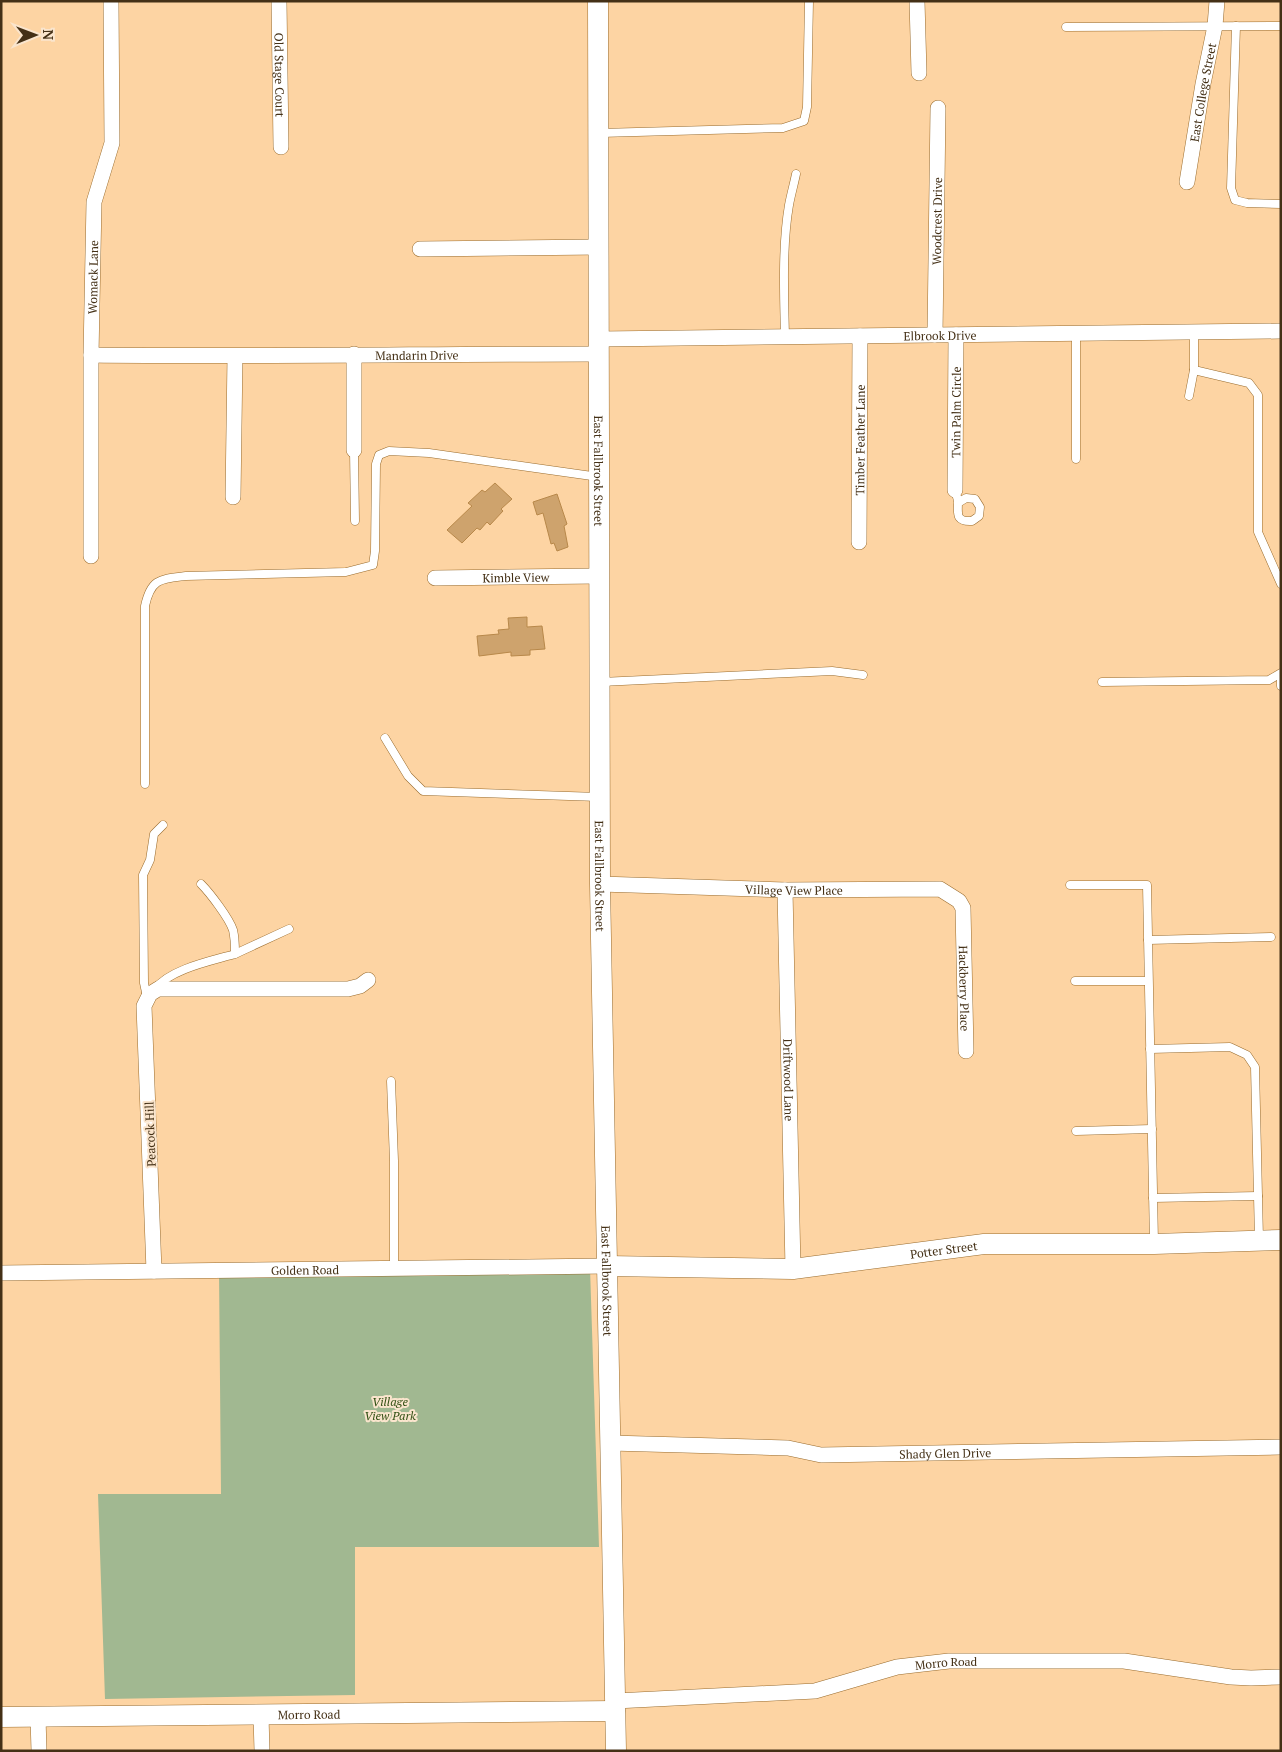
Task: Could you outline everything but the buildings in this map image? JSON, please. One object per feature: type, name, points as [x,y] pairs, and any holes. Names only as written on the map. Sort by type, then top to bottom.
[{"type":"main road","name":"East Fallbrook Street","points":[[598,1],[600,247],[599,797],[616,1751]]},
{"type":"main road","name":"Potter Street","points":[[607,1266],[793,1269],[984,1244],[1154,1244],[1281,1240]]},
{"type":"main road","name":"Morro Road","points":[[1,1717],[261,1716],[615,1706]]},
{"type":"street","name":"Womack Lane","points":[[91,556],[91,354],[94,202],[112,143],[111,1]]},
{"type":"street","name":"Old Stage Court","points":[[279,1],[281,148]]},
{"type":"street","points":[[917,1],[919,73]]},
{"type":"street","name":"East College Street","points":[[1187,182],[1203,84],[1215,26],[1216,1]]},
{"type":"street","name":"Woodcrest Drive","points":[[935,335],[938,108]]},
{"type":"street","points":[[420,249],[600,247]]},
{"type":"street","name":"Elbrook Drive","points":[[600,346],[785,337],[1281,331]]},
{"type":"street","name":"Twin Palm Circle","points":[[956,335],[956,497]]},
{"type":"street","name":"Timber Feather Lane","points":[[859,542],[860,336]]},
{"type":"street","name":"Mandarin Drive","points":[[91,354],[235,356],[600,346]]},
{"type":"street","points":[[354,354],[354,450]]},
{"type":"street","points":[[233,497],[235,356]]},
{"type":"street","name":"Kimble View","points":[[435,578],[598,576]]},
{"type":"street","name":"Village View Place","points":[[600,884],[786,890],[940,889],[959,901],[963,908],[962,925]]},
{"type":"street","name":"Driftwood Lane","points":[[786,890],[793,1269]]},
{"type":"street","name":"Hackberry Place","points":[[962,925],[966,1051]]},
{"type":"street","points":[[149,996],[158,989],[178,988],[348,989],[360,986],[368,980]]},
{"type":"street","name":"Peacock Hill","points":[[149,996],[144,1006],[154,1271]]},
{"type":"street","name":"Golden Road","points":[[1,1273],[607,1266]]},
{"type":"street","name":"Shady Glen Drive","points":[[610,1443],[788,1448],[821,1455],[1281,1447]]},
{"type":"street","name":"Morro Road","points":[[615,1706],[815,1691],[897,1667],[949,1661],[1124,1661],[1231,1677],[1281,1677]]},
{"type":"street","points":[[261,1716],[262,1751]]},
{"type":"street","points":[[38,1717],[39,1751]]},
{"type":"lane","points":[[599,133],[783,128],[804,121],[807,107],[809,1]]},
{"type":"lane","points":[[1236,26],[1231,188],[1235,200],[1247,203],[1281,204]]},
{"type":"lane","points":[[1066,27],[1281,26]]},
{"type":"lane","points":[[785,337],[786,240],[789,205],[796,174]]},
{"type":"lane","points":[[1188,396],[1194,370],[1194,332]]},
{"type":"lane","points":[[1076,333],[1076,459]]},
{"type":"lane","points":[[1194,370],[1249,383],[1258,395],[1258,532],[1278,571],[1281,584]]},
{"type":"lane","points":[[354,450],[355,521]]},
{"type":"lane","points":[[145,784],[145,606],[147,595],[153,586],[162,579],[196,576],[346,572],[373,565],[375,551],[376,464],[379,455],[389,450],[429,453],[599,477]]},
{"type":"lane","points":[[599,682],[832,671],[863,675]]},
{"type":"lane","points":[[1102,682],[1269,680],[1281,674],[1281,686]]},
{"type":"lane","points":[[386,738],[408,776],[423,791],[599,797]]},
{"type":"lane","points":[[149,996],[144,983],[143,875],[150,860],[154,834],[163,825]]},
{"type":"lane","points":[[201,884],[208,891],[232,928],[235,941],[234,954]]},
{"type":"lane","points":[[1070,885],[1146,885],[1154,1244]]},
{"type":"lane","points":[[149,996],[160,981],[192,966],[234,954],[289,929]]},
{"type":"lane","points":[[1148,940],[1271,937]]},
{"type":"lane","points":[[1075,980],[1148,980]]},
{"type":"lane","points":[[1150,1049],[1230,1047],[1247,1055],[1255,1067],[1259,1241]]},
{"type":"lane","points":[[391,1081],[394,1161],[394,1268]]},
{"type":"lane","points":[[1076,1131],[1152,1130]]},
{"type":"lane","points":[[1153,1198],[1258,1196]]},
{"type":"green space","name":"Village View Park","points":[[590,1268],[599,1547],[355,1547],[355,1695],[105,1699],[98,1494],[221,1494],[219,1270]]}]
